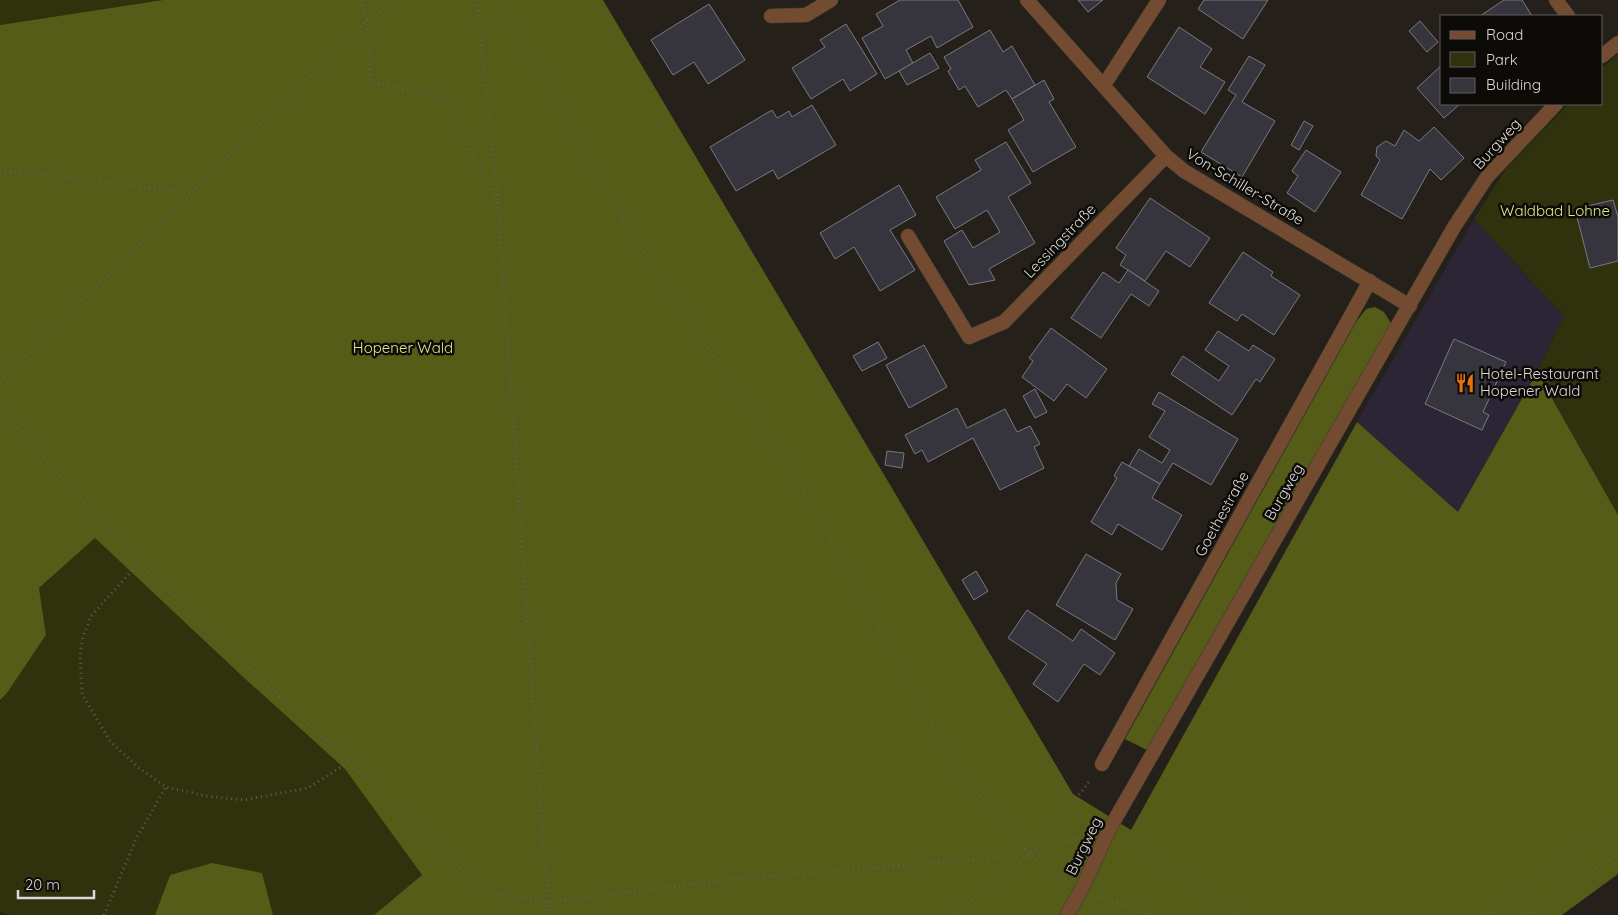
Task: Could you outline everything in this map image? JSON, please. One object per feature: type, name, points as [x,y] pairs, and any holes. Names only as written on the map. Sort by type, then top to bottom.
[{"type":"street","points":[[771,16],[806,15],[831,0]]},
{"type":"street","name":"Von-Schiller-Straße","points":[[1027,0],[1166,156],[1184,171],[1410,306]]},
{"type":"street","points":[[1104,85],[1159,0]]},
{"type":"street","points":[[1556,0],[1567,15]]},
{"type":"street","points":[[1603,55],[1618,43]]},
{"type":"street","name":"Burgweg","points":[[1067,915],[1110,828],[1454,227],[1487,177],[1555,105]]},
{"type":"street","name":"Lessingstraße","points":[[908,236],[969,337],[1004,322],[1166,156]]},
{"type":"street","name":"Goethestraße","points":[[1102,764],[1370,281]]},
{"type":"path","points":[[361,0],[367,20],[371,82],[445,98],[498,205]]},
{"type":"path","points":[[0,381],[367,20],[399,0]]},
{"type":"path","points":[[477,0],[498,205],[544,844],[552,915]]},
{"type":"path","points":[[500,0],[625,223],[800,485],[954,764],[1030,855],[1081,890],[1153,915]]},
{"type":"path","points":[[0,170],[192,193]]},
{"type":"path","points":[[0,409],[139,563],[349,762],[396,810],[490,893],[550,902],[733,879],[1030,855],[1058,823],[1102,764]]},
{"type":"path","points":[[139,563],[91,616],[83,637],[80,654],[82,694],[110,741],[139,768],[166,787],[206,796],[243,800],[308,788],[349,762]]},
{"type":"path","points":[[104,915],[136,839],[166,787]]},
{"type":"path","points":[[1484,915],[1618,824]]},
{"type":"path","points":[[1525,915],[1618,854]]},
{"type":"path","points":[[544,915],[550,902]]},
{"type":"shaded area","points":[[1474,219],[1564,316],[1537,372],[1458,512],[1357,422]]},
{"type":"green space","points":[[0,0],[163,0],[0,25]]},
{"type":"green space","name":"Hopener Wald","points":[[163,0],[603,0],[1073,794],[1131,830],[1357,422],[1458,512],[1537,372],[1618,515],[1618,874],[1562,915],[374,915],[422,875],[345,769],[242,676],[95,538],[39,588],[46,635],[7,693],[0,700],[0,25]]},
{"type":"green space","name":"Waldbad Lohne","points":[[1618,54],[1618,515],[1537,372],[1564,316],[1474,219],[1505,170],[1567,105],[1603,105],[1603,67]]},
{"type":"green space","points":[[1375,307],[1384,312],[1391,323],[1385,337],[1149,751],[1125,739],[1356,322],[1366,309]]},
{"type":"green space","points":[[95,538],[242,676],[345,769],[422,875],[374,915],[273,915],[262,873],[170,875],[155,915],[13,915],[0,912],[0,700],[7,693],[46,635],[39,588]]},
{"type":"green space","points":[[212,863],[262,873],[273,915],[155,915],[170,875]]},
{"type":"building","points":[[900,0],[958,0],[973,27],[937,48],[931,36],[906,50],[913,63],[885,79],[862,38],[883,26],[876,14]]},
{"type":"building","points":[[1078,0],[1103,0],[1088,12]]},
{"type":"building","points":[[1204,0],[1268,0],[1243,39],[1198,9]]},
{"type":"building","points":[[1504,0],[1522,0],[1531,15],[1482,15]]},
{"type":"building","points":[[709,4],[745,60],[708,84],[694,62],[673,75],[651,40]]},
{"type":"building","points":[[1420,21],[1438,42],[1427,52],[1409,31]]},
{"type":"building","points":[[846,24],[877,74],[850,91],[843,79],[811,99],[792,68],[825,47],[820,40]]},
{"type":"building","points":[[1179,27],[1212,49],[1200,67],[1225,82],[1205,114],[1147,77]]},
{"type":"building","points":[[990,30],[1003,52],[1012,46],[1035,85],[1012,99],[1006,90],[978,107],[965,86],[959,90],[948,71],[951,69],[944,57]]},
{"type":"building","points":[[930,53],[939,68],[907,85],[899,71]]},
{"type":"building","points":[[1249,56],[1265,65],[1242,102],[1275,121],[1242,177],[1201,152],[1236,95],[1228,90]]},
{"type":"building","points":[[1440,67],[1440,105],[1459,105],[1444,118],[1417,88]]},
{"type":"building","points":[[1044,80],[1054,99],[1049,102],[1076,147],[1033,172],[1008,130],[1024,120],[1012,99]]},
{"type":"building","points":[[812,105],[836,145],[778,179],[773,170],[736,191],[710,147],[772,110],[777,118],[789,111],[792,117]]},
{"type":"building","points":[[1304,121],[1313,126],[1299,150],[1291,145]]},
{"type":"building","points":[[1434,127],[1464,158],[1441,180],[1430,169],[1402,219],[1361,195],[1380,160],[1376,156],[1377,147],[1386,141],[1395,146],[1404,130],[1419,141]]},
{"type":"building","points":[[1006,142],[1031,183],[1008,197],[1035,243],[989,269],[995,280],[969,285],[944,241],[962,230],[973,248],[1000,232],[987,210],[955,229],[936,197],[981,170],[975,160]]},
{"type":"building","points":[[1306,150],[1341,172],[1315,212],[1287,193],[1298,176],[1292,171]]},
{"type":"building","points":[[899,185],[916,215],[890,230],[915,270],[880,291],[854,247],[835,259],[820,233]]},
{"type":"building","points":[[1150,198],[1210,238],[1190,267],[1166,251],[1145,281],[1120,265],[1126,255],[1116,248]]},
{"type":"building","points":[[1613,200],[1618,217],[1618,261],[1590,268],[1575,209]]},
{"type":"building","points":[[1243,252],[1273,272],[1271,276],[1300,295],[1274,335],[1242,314],[1237,321],[1209,303]]},
{"type":"building","points":[[1128,270],[1159,291],[1149,306],[1131,294],[1101,338],[1071,318],[1103,272],[1119,283]]},
{"type":"building","points":[[1051,328],[1107,369],[1086,398],[1067,384],[1054,401],[1022,377],[1033,361],[1029,358]]},
{"type":"building","points":[[1218,331],[1249,351],[1253,345],[1275,359],[1260,382],[1256,379],[1232,415],[1171,374],[1183,356],[1219,381],[1229,366],[1205,350]]},
{"type":"building","name":"Hotel-Restaurant Hopener Wald","points":[[1454,339],[1506,362],[1483,412],[1489,415],[1482,430],[1425,404]]},
{"type":"building","points":[[878,342],[887,358],[862,371],[853,356]]},
{"type":"building","points":[[924,345],[947,387],[909,408],[886,365]]},
{"type":"building","points":[[1035,389],[1047,412],[1035,418],[1023,396]]},
{"type":"building","points":[[1159,392],[1238,439],[1211,485],[1173,463],[1160,484],[1129,466],[1139,449],[1162,463],[1170,450],[1149,437],[1165,411],[1152,404]]},
{"type":"building","points":[[957,408],[967,428],[1005,409],[1017,432],[1030,426],[1040,444],[1034,447],[1044,468],[1000,490],[973,438],[928,462],[922,450],[915,454],[905,435]]},
{"type":"building","points":[[887,451],[904,453],[902,468],[885,465]]},
{"type":"building","points":[[1122,462],[1160,484],[1152,498],[1182,515],[1162,550],[1118,524],[1112,535],[1091,522],[1117,478],[1114,476]]},
{"type":"building","points":[[1086,554],[1121,574],[1116,583],[1117,600],[1133,609],[1115,640],[1056,605]]},
{"type":"building","points":[[976,571],[988,591],[974,600],[962,580]]},
{"type":"building","points":[[1027,610],[1073,641],[1081,629],[1115,653],[1100,675],[1084,664],[1058,702],[1033,684],[1047,664],[1008,638]]},
{"type":"place","name":"Hotel-Restaurant Hopener Wald","points":[[1465,383]]}]
